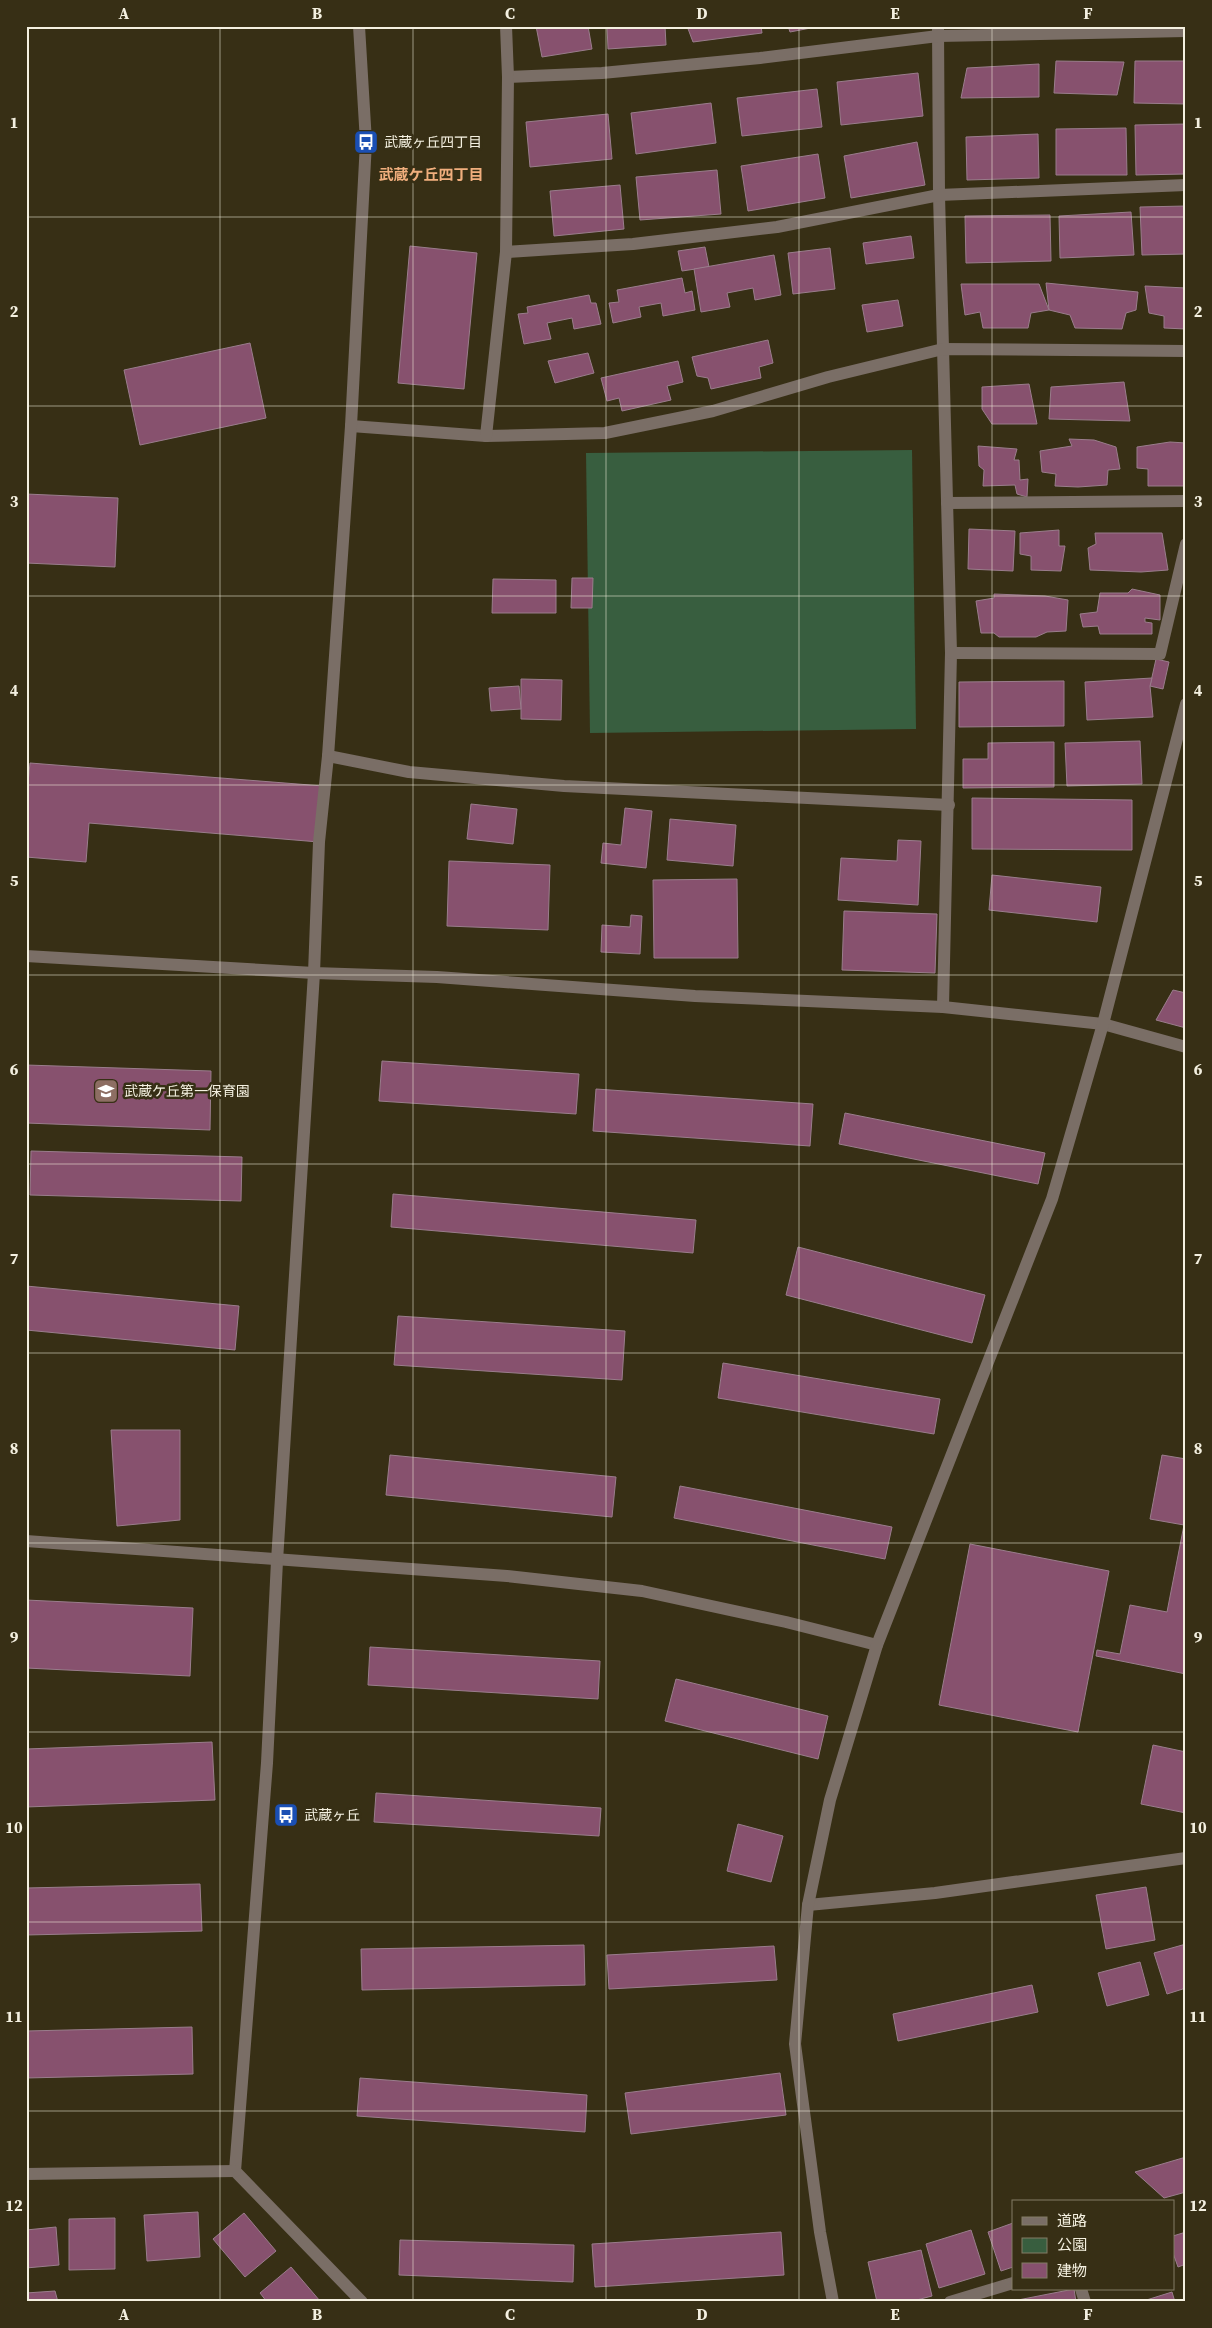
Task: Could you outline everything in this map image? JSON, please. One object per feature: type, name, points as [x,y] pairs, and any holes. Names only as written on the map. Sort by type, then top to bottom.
[{"type":"street","points":[[235,2171],[267,1763],[277,1560],[314,973],[319,842],[328,756],[351,426],[366,142],[362,47],[359,26]]},
{"type":"street","points":[[486,436],[506,252],[508,77],[506,26]]},
{"type":"street","points":[[508,77],[602,73],[760,58],[938,31],[1186,31]]},
{"type":"street","points":[[938,31],[939,195],[951,653],[943,1008]]},
{"type":"street","points":[[506,252],[633,244],[777,227],[939,195],[1186,185]]},
{"type":"street","points":[[351,426],[486,436],[605,433],[713,410],[828,377],[943,349],[1186,351]]},
{"type":"street","points":[[946,503],[1186,501]]},
{"type":"street","points":[[951,653],[1160,654],[1186,544]]},
{"type":"street","points":[[833,2302],[820,2232],[795,2044],[808,1905],[830,1800],[877,1645],[1052,1199],[1103,1024],[1186,704]]},
{"type":"street","points":[[328,756],[409,772],[564,786],[949,805]]},
{"type":"street","points":[[26,956],[314,973],[437,977],[695,996],[943,1008],[1103,1024],[1186,1047]]},
{"type":"street","points":[[26,1541],[507,1576],[642,1591],[786,1622],[877,1645]]},
{"type":"street","points":[[808,1905],[935,1893],[1186,1858]]},
{"type":"street","points":[[26,2174],[235,2171],[362,2302]]},
{"type":"street","points":[[950,2302],[1012,2283]]},
{"type":"green space","points":[[912,450],[916,729],[590,733],[586,453]]},
{"type":"building","points":[[536,26],[588,26],[592,49],[542,57]]},
{"type":"building","points":[[607,26],[665,26],[666,45],[608,49]]},
{"type":"building","points":[[687,26],[761,26],[762,33],[693,42]]},
{"type":"building","points":[[788,26],[821,26],[790,32]]},
{"type":"building","points":[[1056,61],[1124,62],[1117,95],[1054,93]]},
{"type":"building","points":[[1135,61],[1186,61],[1186,104],[1134,103]]},
{"type":"building","points":[[1039,64],[1039,97],[961,98],[967,68]]},
{"type":"building","points":[[918,73],[923,116],[841,125],[837,82]]},
{"type":"building","points":[[817,89],[822,127],[742,136],[737,98]]},
{"type":"building","points":[[711,103],[716,143],[636,154],[631,113]]},
{"type":"building","points":[[608,114],[612,159],[530,167],[526,122]]},
{"type":"building","points":[[1186,124],[1186,174],[1136,175],[1135,125]]},
{"type":"building","points":[[1126,128],[1127,175],[1056,175],[1056,129]]},
{"type":"building","points":[[1038,134],[1039,178],[967,180],[966,137]]},
{"type":"building","points":[[917,142],[925,185],[851,198],[844,156]]},
{"type":"building","points":[[818,154],[825,198],[748,211],[741,166]]},
{"type":"building","points":[[717,170],[721,214],[640,220],[636,177]]},
{"type":"building","points":[[620,185],[624,229],[554,236],[550,191]]},
{"type":"building","points":[[1186,206],[1186,254],[1142,255],[1140,207]]},
{"type":"building","points":[[1131,212],[1134,255],[1060,258],[1059,216]]},
{"type":"building","points":[[1050,215],[1051,261],[966,263],[965,216]]},
{"type":"building","points":[[911,236],[914,258],[866,264],[863,243]]},
{"type":"building","points":[[410,246],[477,253],[464,389],[398,383]]},
{"type":"building","points":[[705,247],[709,267],[682,271],[678,251]]},
{"type":"building","points":[[830,248],[835,289],[793,294],[788,253]]},
{"type":"building","points":[[774,255],[781,295],[755,300],[753,288],[727,293],[730,307],[701,312],[694,269]]},
{"type":"building","points":[[682,278],[685,293],[692,291],[695,310],[663,316],[661,303],[639,307],[641,317],[613,323],[609,303],[619,302],[617,290]]},
{"type":"building","points":[[1046,283],[1138,292],[1136,310],[1126,313],[1122,329],[1075,328],[1070,315],[1049,310]]},
{"type":"building","points":[[961,284],[1039,284],[1049,310],[1031,313],[1028,328],[983,328],[980,312],[965,315]]},
{"type":"building","points":[[1145,286],[1186,288],[1186,329],[1164,328],[1164,316],[1149,313]]},
{"type":"building","points":[[589,295],[591,303],[596,303],[601,324],[574,329],[572,318],[547,323],[551,339],[524,344],[518,314],[528,313],[527,307]]},
{"type":"building","points":[[898,300],[903,326],[867,332],[862,305]]},
{"type":"building","points":[[768,340],[773,363],[759,367],[761,378],[711,389],[708,378],[697,376],[692,357]]},
{"type":"building","points":[[250,343],[266,418],[140,445],[124,370]]},
{"type":"building","points":[[588,353],[594,373],[555,383],[548,361]]},
{"type":"building","points":[[678,361],[683,382],[667,386],[671,400],[622,411],[619,398],[607,401],[601,378]]},
{"type":"building","points":[[1124,382],[1130,421],[1049,419],[1051,387]]},
{"type":"building","points":[[1029,384],[1037,424],[992,424],[982,409],[982,387]]},
{"type":"building","points":[[1069,439],[1094,440],[1116,447],[1120,469],[1108,470],[1107,485],[1055,486],[1056,474],[1042,472],[1040,451],[1072,446]]},
{"type":"building","points":[[1170,442],[1186,443],[1186,486],[1148,486],[1148,469],[1137,468],[1137,447]]},
{"type":"building","points":[[978,446],[1017,449],[1014,460],[1019,460],[1020,480],[1028,479],[1027,497],[1017,494],[1015,485],[983,486],[984,470],[979,466]]},
{"type":"building","points":[[26,494],[118,498],[115,567],[26,563]]},
{"type":"building","points":[[969,529],[1015,531],[1013,571],[968,569]]},
{"type":"building","points":[[1059,530],[1059,546],[1065,546],[1061,571],[1031,570],[1031,556],[1020,554],[1020,533]]},
{"type":"building","points":[[1095,533],[1162,533],[1168,570],[1141,572],[1090,570],[1088,548],[1096,544]]},
{"type":"building","points":[[572,578],[593,578],[592,608],[571,608]]},
{"type":"building","points":[[493,579],[556,580],[556,613],[492,613]]},
{"type":"building","points":[[1132,589],[1160,595],[1160,620],[1145,618],[1145,622],[1152,623],[1152,634],[1100,634],[1098,626],[1083,627],[1080,614],[1097,612],[1100,593],[1128,593]]},
{"type":"building","points":[[994,594],[1045,596],[1068,600],[1066,631],[1047,632],[1036,637],[999,637],[994,633],[981,633],[976,601],[994,598]]},
{"type":"building","points":[[1156,659],[1169,662],[1163,689],[1150,686]]},
{"type":"building","points":[[1152,678],[1150,686],[1153,717],[1087,720],[1085,682]]},
{"type":"building","points":[[521,679],[562,680],[561,720],[521,719]]},
{"type":"building","points":[[1064,681],[1064,726],[959,727],[959,682]]},
{"type":"building","points":[[519,686],[521,709],[491,711],[489,688]]},
{"type":"building","points":[[1140,741],[1142,784],[1067,786],[1065,743]]},
{"type":"building","points":[[1054,742],[1054,787],[963,788],[963,759],[988,759],[988,743]]},
{"type":"building","points":[[30,763],[323,786],[319,842],[89,823],[86,862],[26,857],[26,803]]},
{"type":"building","points":[[972,798],[1132,800],[1132,850],[972,849]]},
{"type":"building","points":[[471,804],[517,809],[513,844],[467,839]]},
{"type":"building","points":[[625,808],[652,811],[646,868],[601,863],[603,843],[621,845]]},
{"type":"building","points":[[670,819],[736,825],[733,866],[667,860]]},
{"type":"building","points":[[898,840],[921,841],[918,905],[838,900],[841,858],[897,861]]},
{"type":"building","points":[[449,861],[550,865],[548,930],[447,926]]},
{"type":"building","points":[[992,875],[1101,887],[1097,922],[989,910]]},
{"type":"building","points":[[737,879],[738,958],[654,958],[653,880]]},
{"type":"building","points":[[844,911],[937,914],[935,973],[842,970]]},
{"type":"building","points":[[631,915],[642,916],[640,954],[601,952],[602,925],[630,927]]},
{"type":"building","points":[[1173,990],[1186,993],[1186,1028],[1156,1020]]},
{"type":"building","points":[[382,1061],[579,1074],[576,1114],[379,1101]]},
{"type":"building","points":[[26,1065],[211,1071],[210,1130],[26,1123]]},
{"type":"building","points":[[596,1089],[813,1104],[810,1146],[593,1131]]},
{"type":"building","points":[[845,1113],[1045,1153],[1038,1184],[839,1144]]},
{"type":"building","points":[[31,1151],[242,1157],[241,1201],[30,1195]]},
{"type":"building","points":[[393,1194],[696,1220],[693,1253],[391,1227]]},
{"type":"building","points":[[798,1247],[985,1295],[972,1343],[786,1295]]},
{"type":"building","points":[[26,1286],[239,1306],[235,1350],[26,1330]]},
{"type":"building","points":[[398,1316],[625,1331],[622,1380],[394,1365]]},
{"type":"building","points":[[723,1363],[940,1399],[934,1434],[718,1398]]},
{"type":"building","points":[[111,1430],[180,1430],[180,1520],[117,1526]]},
{"type":"building","points":[[390,1455],[616,1477],[612,1517],[386,1495]]},
{"type":"building","points":[[1162,1455],[1186,1459],[1186,1674],[1096,1656],[1097,1650],[1120,1654],[1130,1605],[1167,1612],[1184,1525],[1150,1519]]},
{"type":"building","points":[[680,1486],[892,1527],[885,1559],[674,1518]]},
{"type":"building","points":[[970,1544],[1109,1571],[1078,1732],[939,1705]]},
{"type":"building","points":[[26,1600],[193,1608],[190,1676],[26,1668]]},
{"type":"building","points":[[370,1647],[600,1661],[598,1699],[368,1685]]},
{"type":"building","points":[[676,1679],[828,1716],[818,1759],[665,1721]]},
{"type":"building","points":[[212,1742],[215,1800],[26,1807],[26,1749]]},
{"type":"building","points":[[1153,1745],[1186,1752],[1186,1813],[1141,1804]]},
{"type":"building","points":[[376,1793],[601,1808],[599,1836],[374,1822]]},
{"type":"building","points":[[738,1824],[783,1836],[771,1882],[727,1871]]},
{"type":"building","points":[[200,1884],[202,1931],[26,1935],[26,1888]]},
{"type":"building","points":[[1146,1887],[1155,1940],[1106,1949],[1096,1895]]},
{"type":"building","points":[[1186,1944],[1186,1988],[1167,1994],[1154,1953]]},
{"type":"building","points":[[584,1945],[585,1985],[362,1990],[361,1949]]},
{"type":"building","points":[[774,1946],[777,1980],[609,1989],[607,1955]]},
{"type":"building","points":[[1140,1962],[1149,1995],[1107,2006],[1098,1973]]},
{"type":"building","points":[[1032,1985],[1038,2012],[898,2041],[893,2014]]},
{"type":"building","points":[[192,2027],[193,2074],[26,2078],[26,2031]]},
{"type":"building","points":[[780,2073],[786,2115],[631,2134],[625,2093]]},
{"type":"building","points":[[360,2078],[587,2095],[585,2132],[357,2116]]},
{"type":"building","points":[[1186,2157],[1186,2192],[1164,2198],[1135,2172]]},
{"type":"building","points":[[198,2212],[200,2257],[147,2261],[144,2215]]},
{"type":"building","points":[[244,2213],[276,2251],[245,2277],[213,2239]]},
{"type":"building","points":[[115,2218],[115,2269],[69,2270],[69,2219]]},
{"type":"building","points":[[1012,2223],[1012,2267],[1001,2271],[988,2232]]},
{"type":"building","points":[[56,2227],[59,2265],[26,2268],[26,2230]]},
{"type":"building","points":[[971,2230],[985,2274],[939,2288],[926,2244]]},
{"type":"building","points":[[781,2232],[784,2275],[595,2287],[592,2244]]},
{"type":"building","points":[[1186,2232],[1186,2264],[1178,2267],[1174,2256],[1174,2236]]},
{"type":"building","points":[[400,2240],[574,2245],[573,2282],[399,2275]]},
{"type":"building","points":[[921,2250],[932,2296],[909,2302],[877,2302],[868,2262]]},
{"type":"building","points":[[291,2267],[319,2302],[267,2302],[260,2293]]},
{"type":"building","points":[[1074,2290],[1076,2302],[1014,2302]]},
{"type":"building","points":[[55,2291],[58,2302],[26,2302],[26,2293]]},
{"type":"building","points":[[1172,2292],[1175,2302],[1140,2302]]},
{"type":"place","name":"武蔵ヶ丘四丁目","points":[[366,142]]},
{"type":"place","name":"武蔵ケ丘第一保育園","points":[[106,1091]]},
{"type":"place","name":"武蔵ヶ丘","points":[[286,1815]]},
{"type":"district","name":"武蔵ケ丘四丁目","points":[[431,174]]}]
